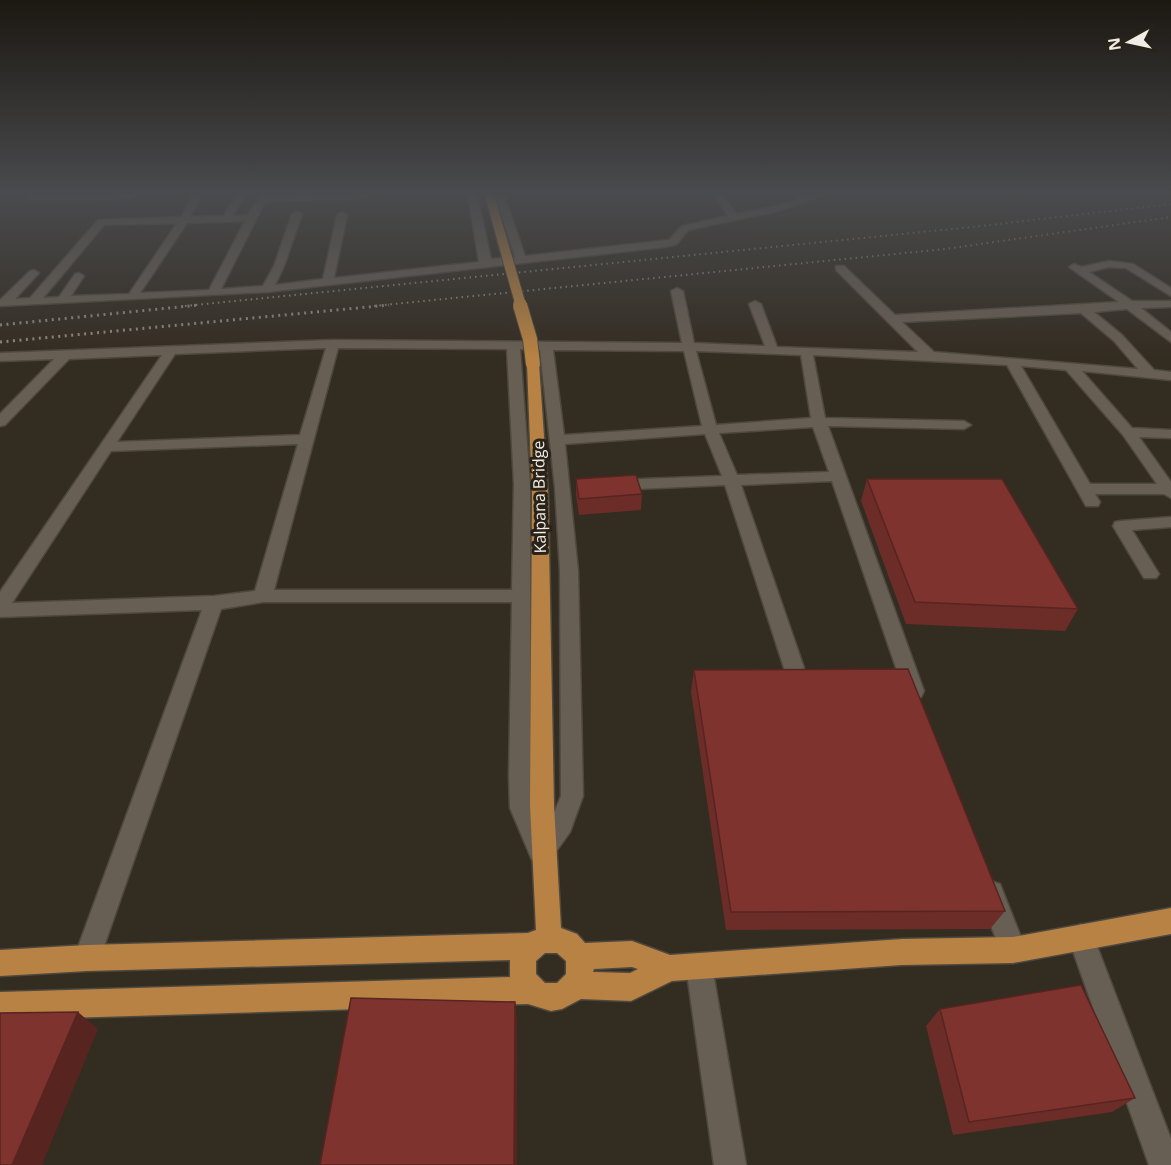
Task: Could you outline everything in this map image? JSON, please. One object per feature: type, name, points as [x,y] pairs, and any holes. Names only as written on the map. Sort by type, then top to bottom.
[{"type":"main road","name":"Kalpana Bridge","points":[[505,249],[530,339],[540,494],[544,848],[540,942]]},
{"type":"main road","points":[[574,985],[631,987],[670,968],[902,952],[1013,951],[1171,921]]},
{"type":"main road","points":[[531,990],[523,976],[523,968],[527,953],[540,942]]},
{"type":"main road","points":[[0,963],[566,942],[574,948],[578,957],[579,976],[568,992],[549,998],[531,990],[0,1006]]},
{"type":"main road","points":[[578,957],[632,954],[670,968]]},
{"type":"street","points":[[34,302],[78,249]]},
{"type":"street","points":[[132,297],[164,249]]},
{"type":"street","points":[[213,293],[235,249]]},
{"type":"street","points":[[267,289],[285,249]]},
{"type":"street","points":[[328,282],[335,249]]},
{"type":"street","points":[[484,249],[486,261],[484,263]]},
{"type":"street","points":[[517,249],[521,260]]},
{"type":"street","points":[[2,302],[267,289],[617,249]]},
{"type":"street","points":[[1171,293],[1129,264],[1103,264],[1077,269],[1130,305],[1171,338]]},
{"type":"street","points":[[840,268],[930,356]]},
{"type":"street","points":[[2,302],[34,273]]},
{"type":"street","points":[[63,300],[79,276]]},
{"type":"street","points":[[677,291],[710,428],[731,479],[794,668]]},
{"type":"street","points":[[755,304],[772,349]]},
{"type":"street","points":[[894,320],[1171,304]]},
{"type":"street","points":[[1084,309],[1118,338],[1150,374]]},
{"type":"street","points":[[0,357],[333,344],[689,347],[930,356],[1171,376]]},
{"type":"street","points":[[263,597],[333,344]]},
{"type":"street","points":[[513,346],[522,484],[520,787],[522,808],[541,852],[562,824],[572,795],[568,488],[557,440],[546,346]]},
{"type":"street","points":[[0,608],[172,350]]},
{"type":"street","points":[[806,350],[819,423],[920,705]]},
{"type":"street","points":[[0,422],[65,355]]},
{"type":"street","points":[[1011,361],[1088,496],[1169,491]]},
{"type":"street","points":[[1070,366],[1128,432],[1169,491]]},
{"type":"street","points":[[557,440],[710,428],[819,423],[964,425]]},
{"type":"street","points":[[1128,432],[1171,434]]},
{"type":"street","points":[[106,447],[307,439]]},
{"type":"street","points":[[596,486],[838,476]]},
{"type":"street","points":[[1150,574],[1121,526],[1171,522]]},
{"type":"street","points":[[0,608],[214,603],[263,597],[522,596]]},
{"type":"street","points":[[87,958],[214,603]]},
{"type":"street","points":[[985,876],[1013,951]]},
{"type":"street","points":[[1081,937],[1165,1165]]},
{"type":"street","points":[[699,966],[730,1165]]},
{"type":"building","points":[[636,475],[642,494],[579,499],[576,479]]},
{"type":"building","points":[[867,479],[1002,479],[1078,609],[915,602]]},
{"type":"building","points":[[908,669],[1005,911],[731,912],[694,670]]},
{"type":"building","points":[[1081,985],[1135,1098],[969,1122],[940,1009]]},
{"type":"building","points":[[351,998],[515,1002],[514,1165],[320,1165]]},
{"type":"building","points":[[78,1012],[12,1165],[0,1165],[0,1013]]},
{"type":"railway","points":[[185,306],[749,249]]},
{"type":"railway","points":[[374,306],[941,249]]},
{"type":"railway","points":[[0,325],[199,305]]},
{"type":"railway","points":[[0,342],[389,305]]}]
